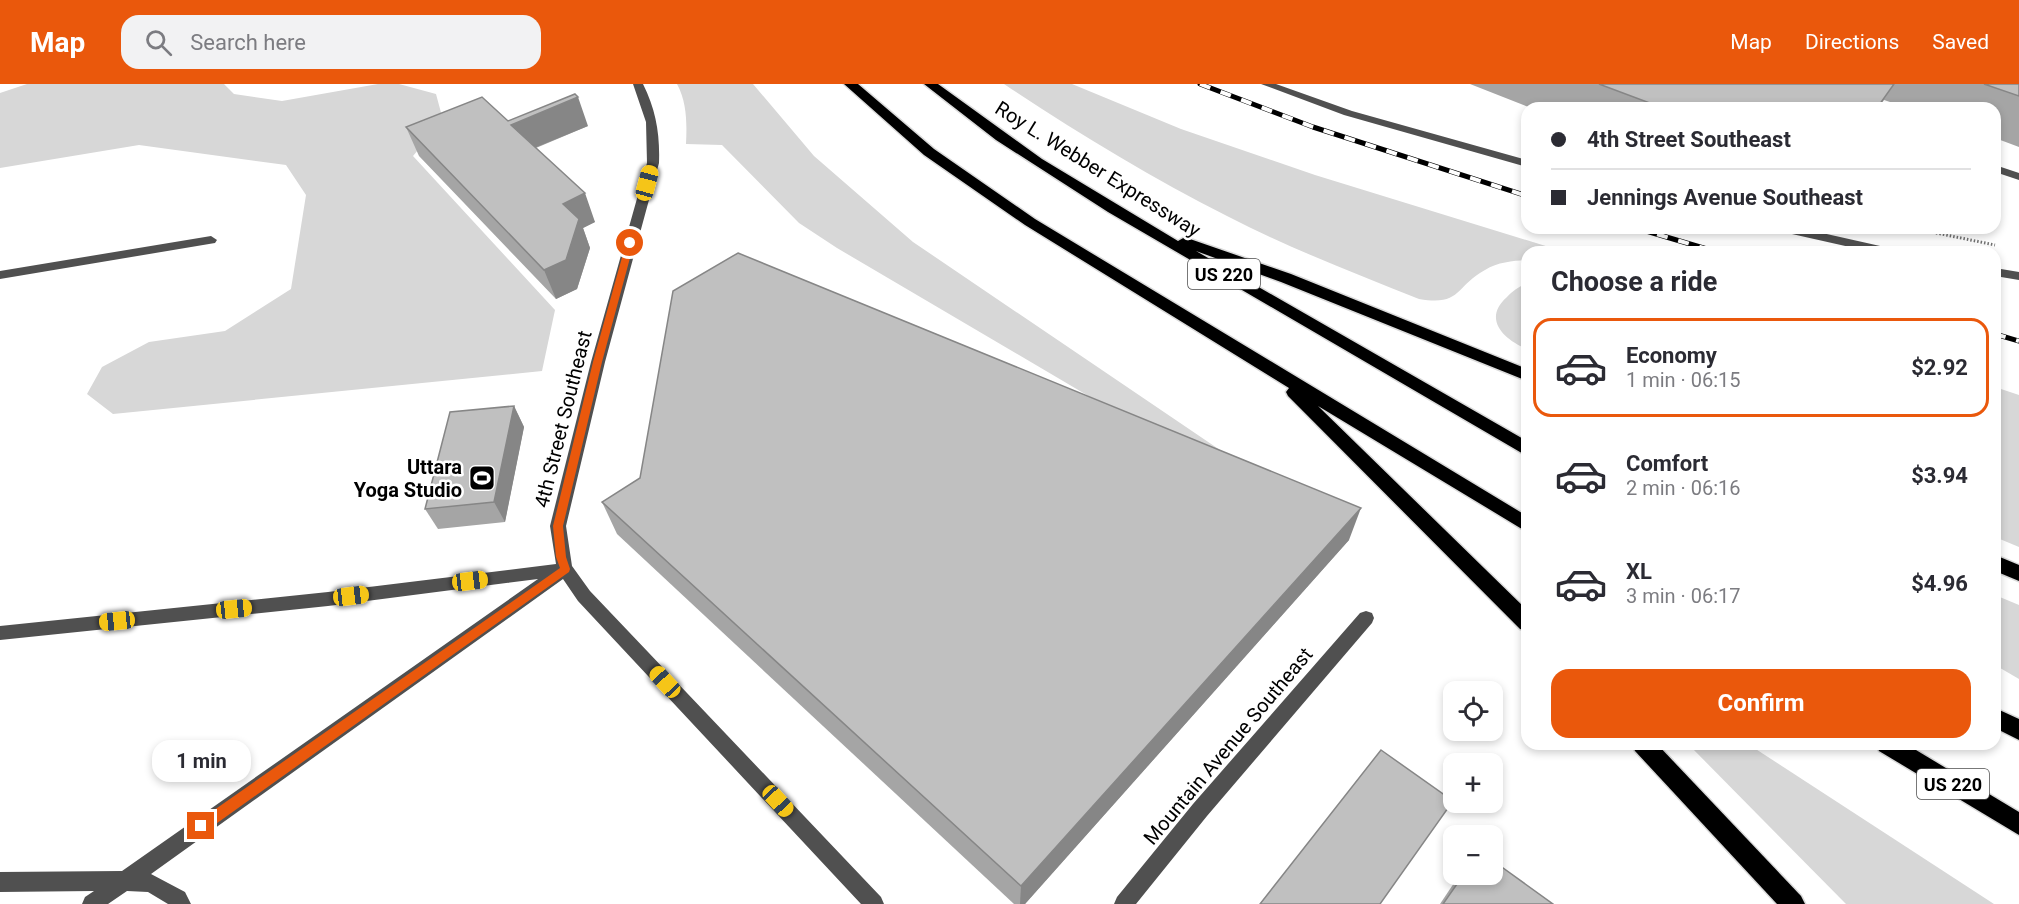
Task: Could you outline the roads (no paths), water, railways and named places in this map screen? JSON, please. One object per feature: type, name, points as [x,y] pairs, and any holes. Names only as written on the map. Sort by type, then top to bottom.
[{"type":"highway","name":"US 220","points":[[850,84],[929,152],[1030,222],[1521,521]]},
{"type":"highway","name":"Roy L. Webber Expressway","points":[[930,84],[969,116],[1040,164],[1143,227],[1521,446]]},
{"type":"highway","points":[[1143,227],[1286,278],[1521,373]]},
{"type":"highway","points":[[1271,369],[1521,617]]},
{"type":"highway","points":[[2001,566],[2019,573]]},
{"type":"highway","points":[[2001,720],[2019,730]]},
{"type":"highway","points":[[1649,750],[1793,904]]},
{"type":"highway","name":"US 220","points":[[1897,750],[2019,824]]},
{"type":"street","name":"4th Street Southeast","points":[[638,84],[650,107],[655,133],[653,163],[598,362],[558,526],[561,557],[565,569],[584,596],[874,904]]},
{"type":"street","points":[[1266,84],[1369,120],[1521,162]]},
{"type":"street","points":[[2001,170],[2019,177]]},
{"type":"street","points":[[1810,234],[1862,246]]},
{"type":"street","points":[[0,275],[211,240]]},
{"type":"street","points":[[2001,273],[2019,276]]},
{"type":"street","points":[[0,633],[328,599],[565,569]]},
{"type":"street","points":[[92,904],[565,569]]},
{"type":"street","name":"Mountain Avenue Southeast","points":[[1124,904],[1200,810],[1366,618]]},
{"type":"street","points":[[0,882],[125,881],[150,883],[178,899],[181,904]]},
{"type":"railway","points":[[1200,84],[1313,127],[1521,194]]},
{"type":"railway","points":[[1656,234],[1697,246]]},
{"type":"railway","points":[[2001,336],[2019,341]]},
{"type":"place","name":"Uttara Yoga Studio","points":[[482,478]]}]
